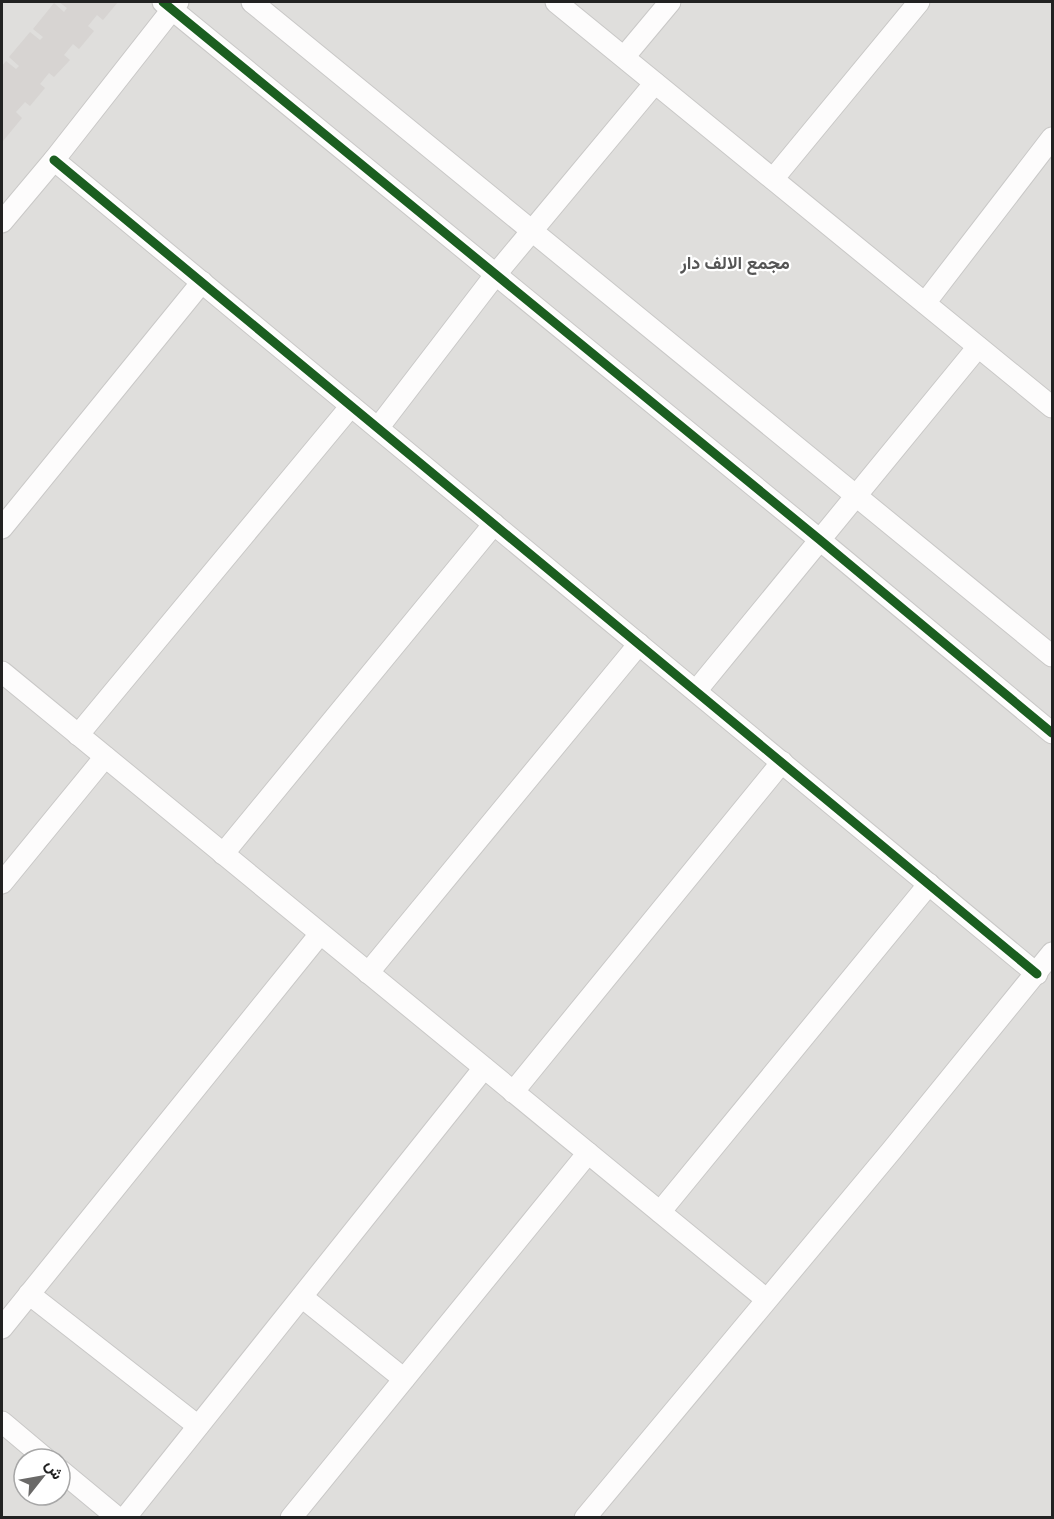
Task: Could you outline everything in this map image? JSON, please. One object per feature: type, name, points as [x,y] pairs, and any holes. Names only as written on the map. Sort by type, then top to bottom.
[{"type":"street","points":[[252,2],[1053,656]]},
{"type":"street","points":[[556,2],[1053,407]]},
{"type":"street","points":[[624,57],[670,2]]},
{"type":"street","points":[[773,179],[919,2]]},
{"type":"street","points":[[2,222],[54,159],[171,4],[1053,733]]},
{"type":"street","points":[[378,428],[496,274],[655,83]]},
{"type":"street","points":[[925,303],[1053,138]]},
{"type":"street","points":[[54,159],[1037,974]]},
{"type":"street","points":[[2,528],[202,282]]},
{"type":"street","points":[[696,691],[978,347]]},
{"type":"street","points":[[78,735],[351,406]]},
{"type":"street","points":[[223,854],[494,524]]},
{"type":"street","points":[[368,973],[639,644]]},
{"type":"street","points":[[2,672],[766,1299]]},
{"type":"street","points":[[2,883],[105,757]]},
{"type":"street","points":[[513,1092],[782,762]]},
{"type":"street","points":[[660,1212],[929,884]]},
{"type":"street","points":[[2,1328],[320,934]]},
{"type":"street","points":[[585,1518],[1053,953]]},
{"type":"street","points":[[125,1518],[484,1068]]},
{"type":"street","points":[[291,1518],[588,1153]]},
{"type":"street","points":[[29,1294],[198,1426]]},
{"type":"street","points":[[302,1297],[404,1379]]},
{"type":"street","points":[[2,1422],[32,1447]]},
{"type":"street","points":[[72,1480],[118,1518]]},
{"type":"shaded area","points":[[2,2],[1052,2],[1052,1517],[2,1518]]},
{"type":"building","points":[[59,2],[118,2],[103,20],[97,15],[88,26],[94,31],[79,49],[73,44],[64,55],[70,60],[54,77],[49,73],[40,84],[45,88],[30,106],[25,102],[16,112],[22,118],[3,141],[2,66],[6,61],[16,69],[19,66],[9,57],[30,32],[40,40],[43,37],[33,29],[54,3],[64,12],[67,8]]},
{"type":"cycle path","points":[[163,2],[1052,733]]},
{"type":"cycle path","points":[[54,160],[1037,974]]},
{"type":"district","name":"مجمع الالف دار","points":[[735,263]]}]
